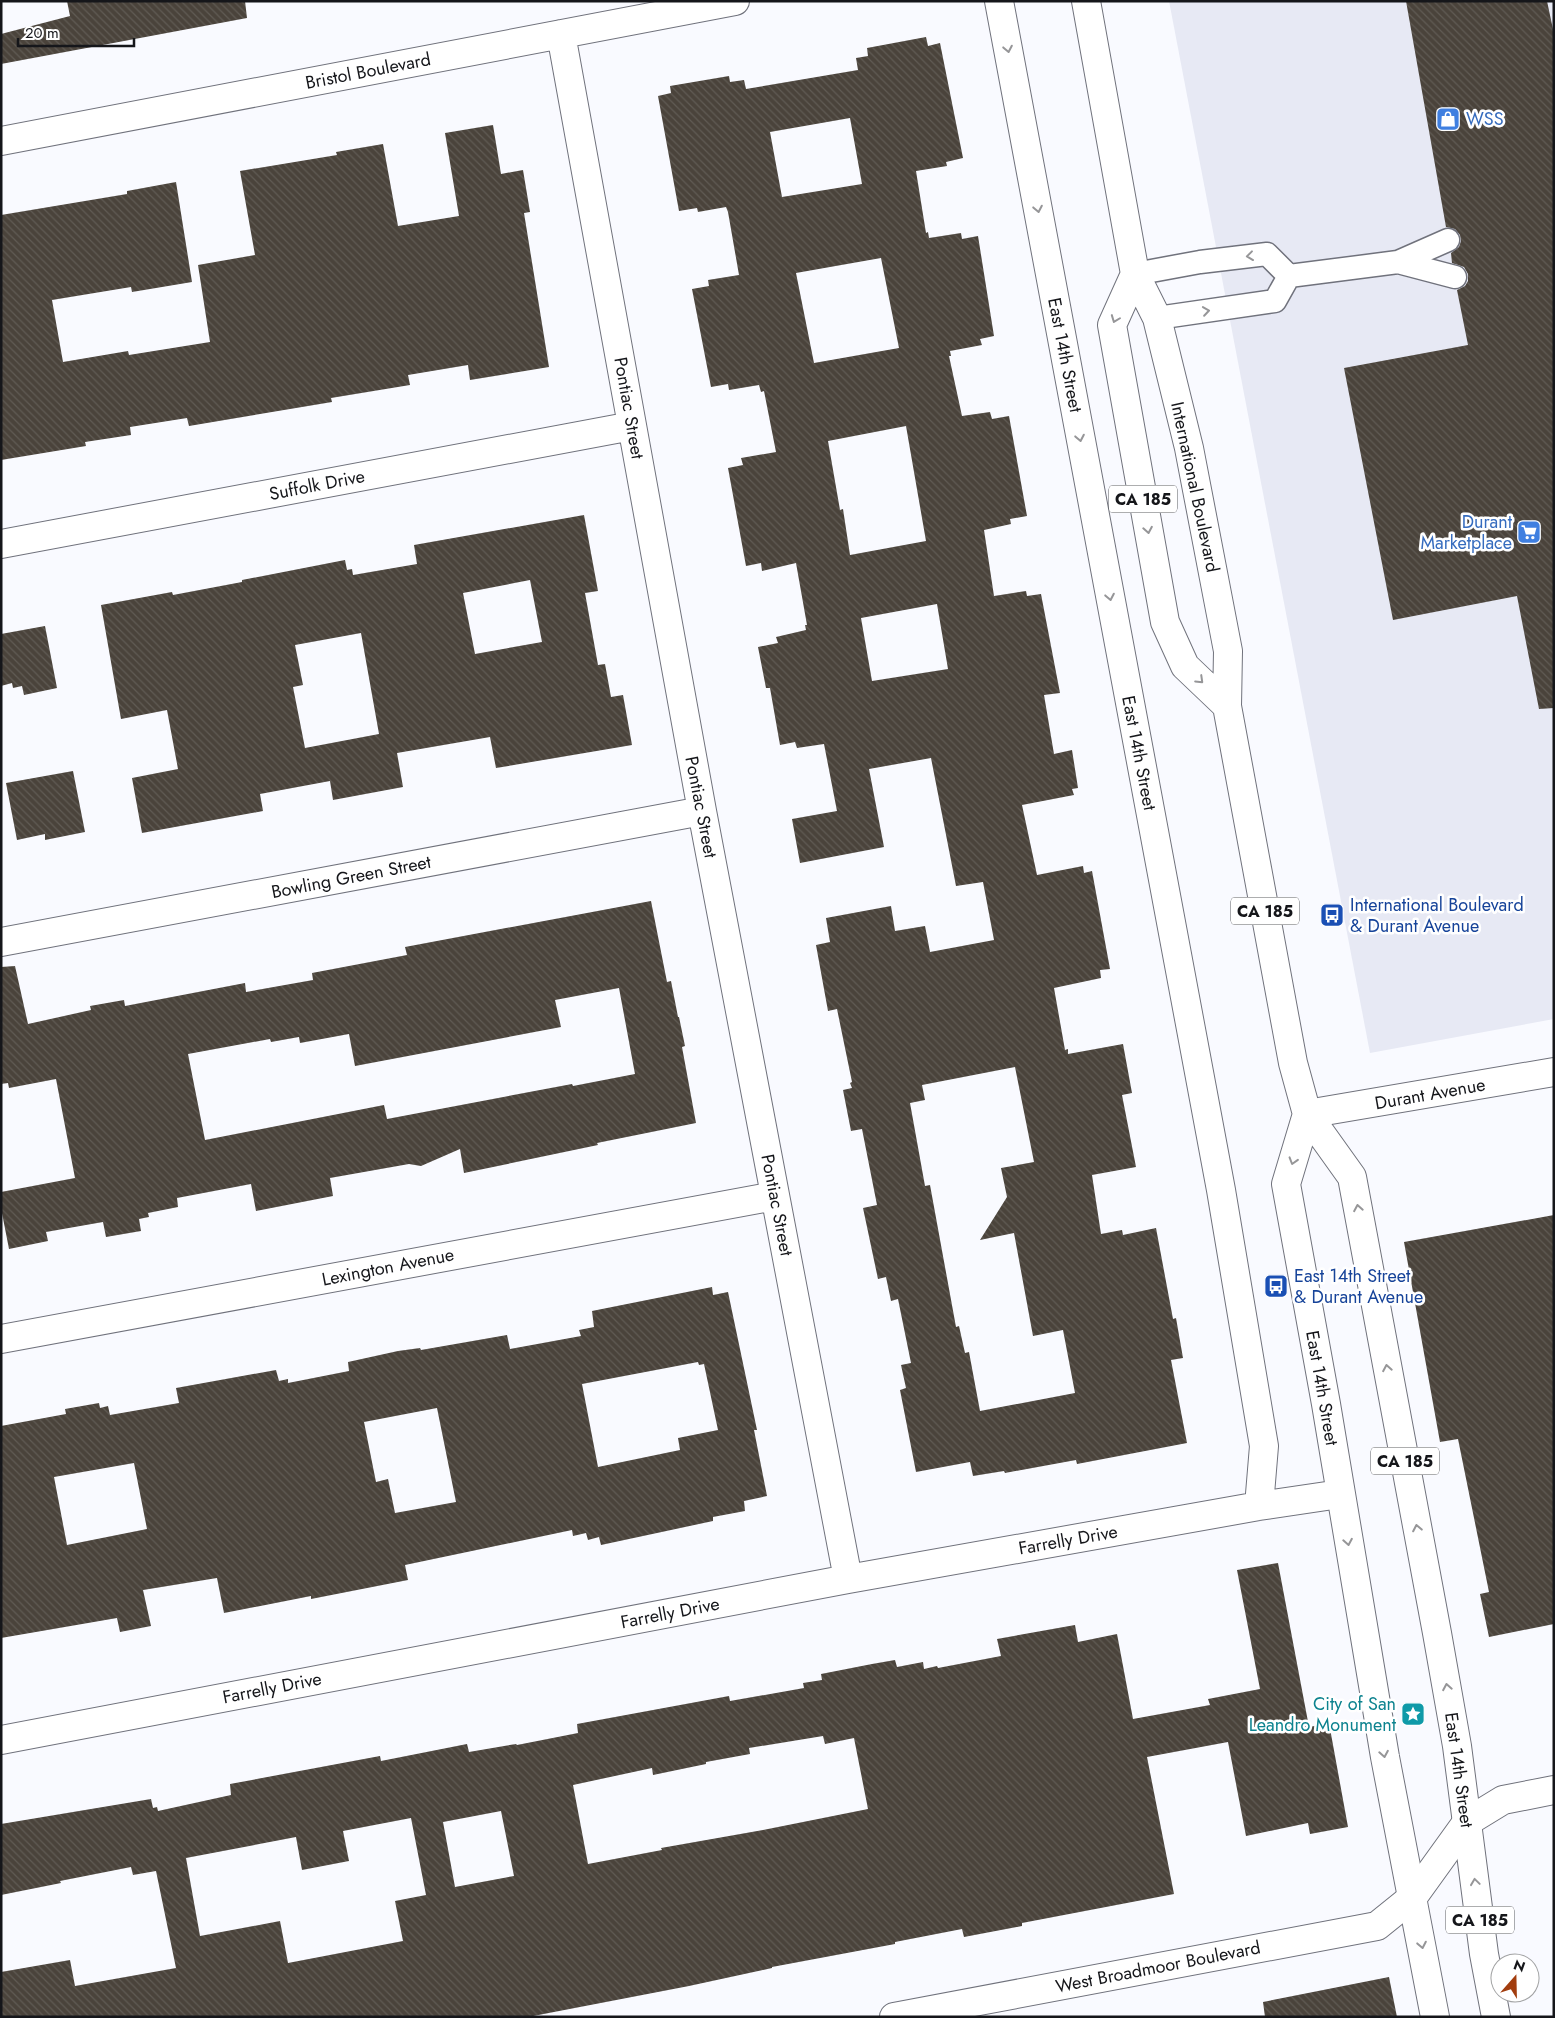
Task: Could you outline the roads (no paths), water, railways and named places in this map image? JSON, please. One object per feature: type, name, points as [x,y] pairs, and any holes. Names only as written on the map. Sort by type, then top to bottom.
[{"type":"street","name":"Bristol Boulevard","points":[[1,141],[735,1]]},
{"type":"street","name":"East 14th Street","points":[[999,1],[1221,1190],[1264,1446],[1259,1506]]},
{"type":"street","name":"International Boulevard","points":[[1086,1],[1135,274],[1157,318],[1189,448],[1228,651],[1227,706],[1293,1063],[1307,1114]]},
{"type":"street","name":"Pontiac Street","points":[[561,34],[702,810],[848,1579]]},
{"type":"street","name":"CA 185","points":[[1135,274],[1112,324],[1164,622],[1185,666],[1227,706]]},
{"type":"street","name":"Suffolk Drive","points":[[1,544],[632,426]]},
{"type":"street","name":"Bowling Green Street","points":[[1,942],[702,810]]},
{"type":"street","name":"Durant Avenue","points":[[1307,1114],[1554,1072]]},
{"type":"street","name":"East 14th Street","points":[[1307,1114],[1286,1184],[1326,1404],[1385,1757],[1435,2017]]},
{"type":"street","name":"East 14th Street","points":[[1307,1114],[1352,1177],[1438,1633],[1457,1746],[1484,1954],[1496,2017]]},
{"type":"street","name":"Lexington Avenue","points":[[1,1339],[775,1196]]},
{"type":"street","name":"Farrelly Drive","points":[[1,1740],[848,1579],[1259,1506],[1340,1494]]},
{"type":"street","points":[[1467,1822],[1503,1800],[1554,1790]]},
{"type":"street","name":"West Broadmoor Boulevard","points":[[894,2017],[1377,1926],[1413,1897],[1467,1822]]},
{"type":"lane","points":[[1289,276],[1398,262],[1448,240]]},
{"type":"lane","points":[[1135,274],[1200,262],[1267,254],[1289,276]]},
{"type":"lane","points":[[1398,262],[1455,277]]},
{"type":"lane","points":[[1157,318],[1275,301],[1289,276]]},
{"type":"place","name":"WSS","points":[[1448,119]]},
{"type":"place","name":"Durant Marketplace","points":[[1529,532]]},
{"type":"place","name":"International Boulevard & Durant Avenue","points":[[1332,915]]},
{"type":"place","name":"East 14th Street & Durant Avenue","points":[[1276,1286]]},
{"type":"place","name":"City of San Leandro Monument","points":[[1413,1714]]}]
